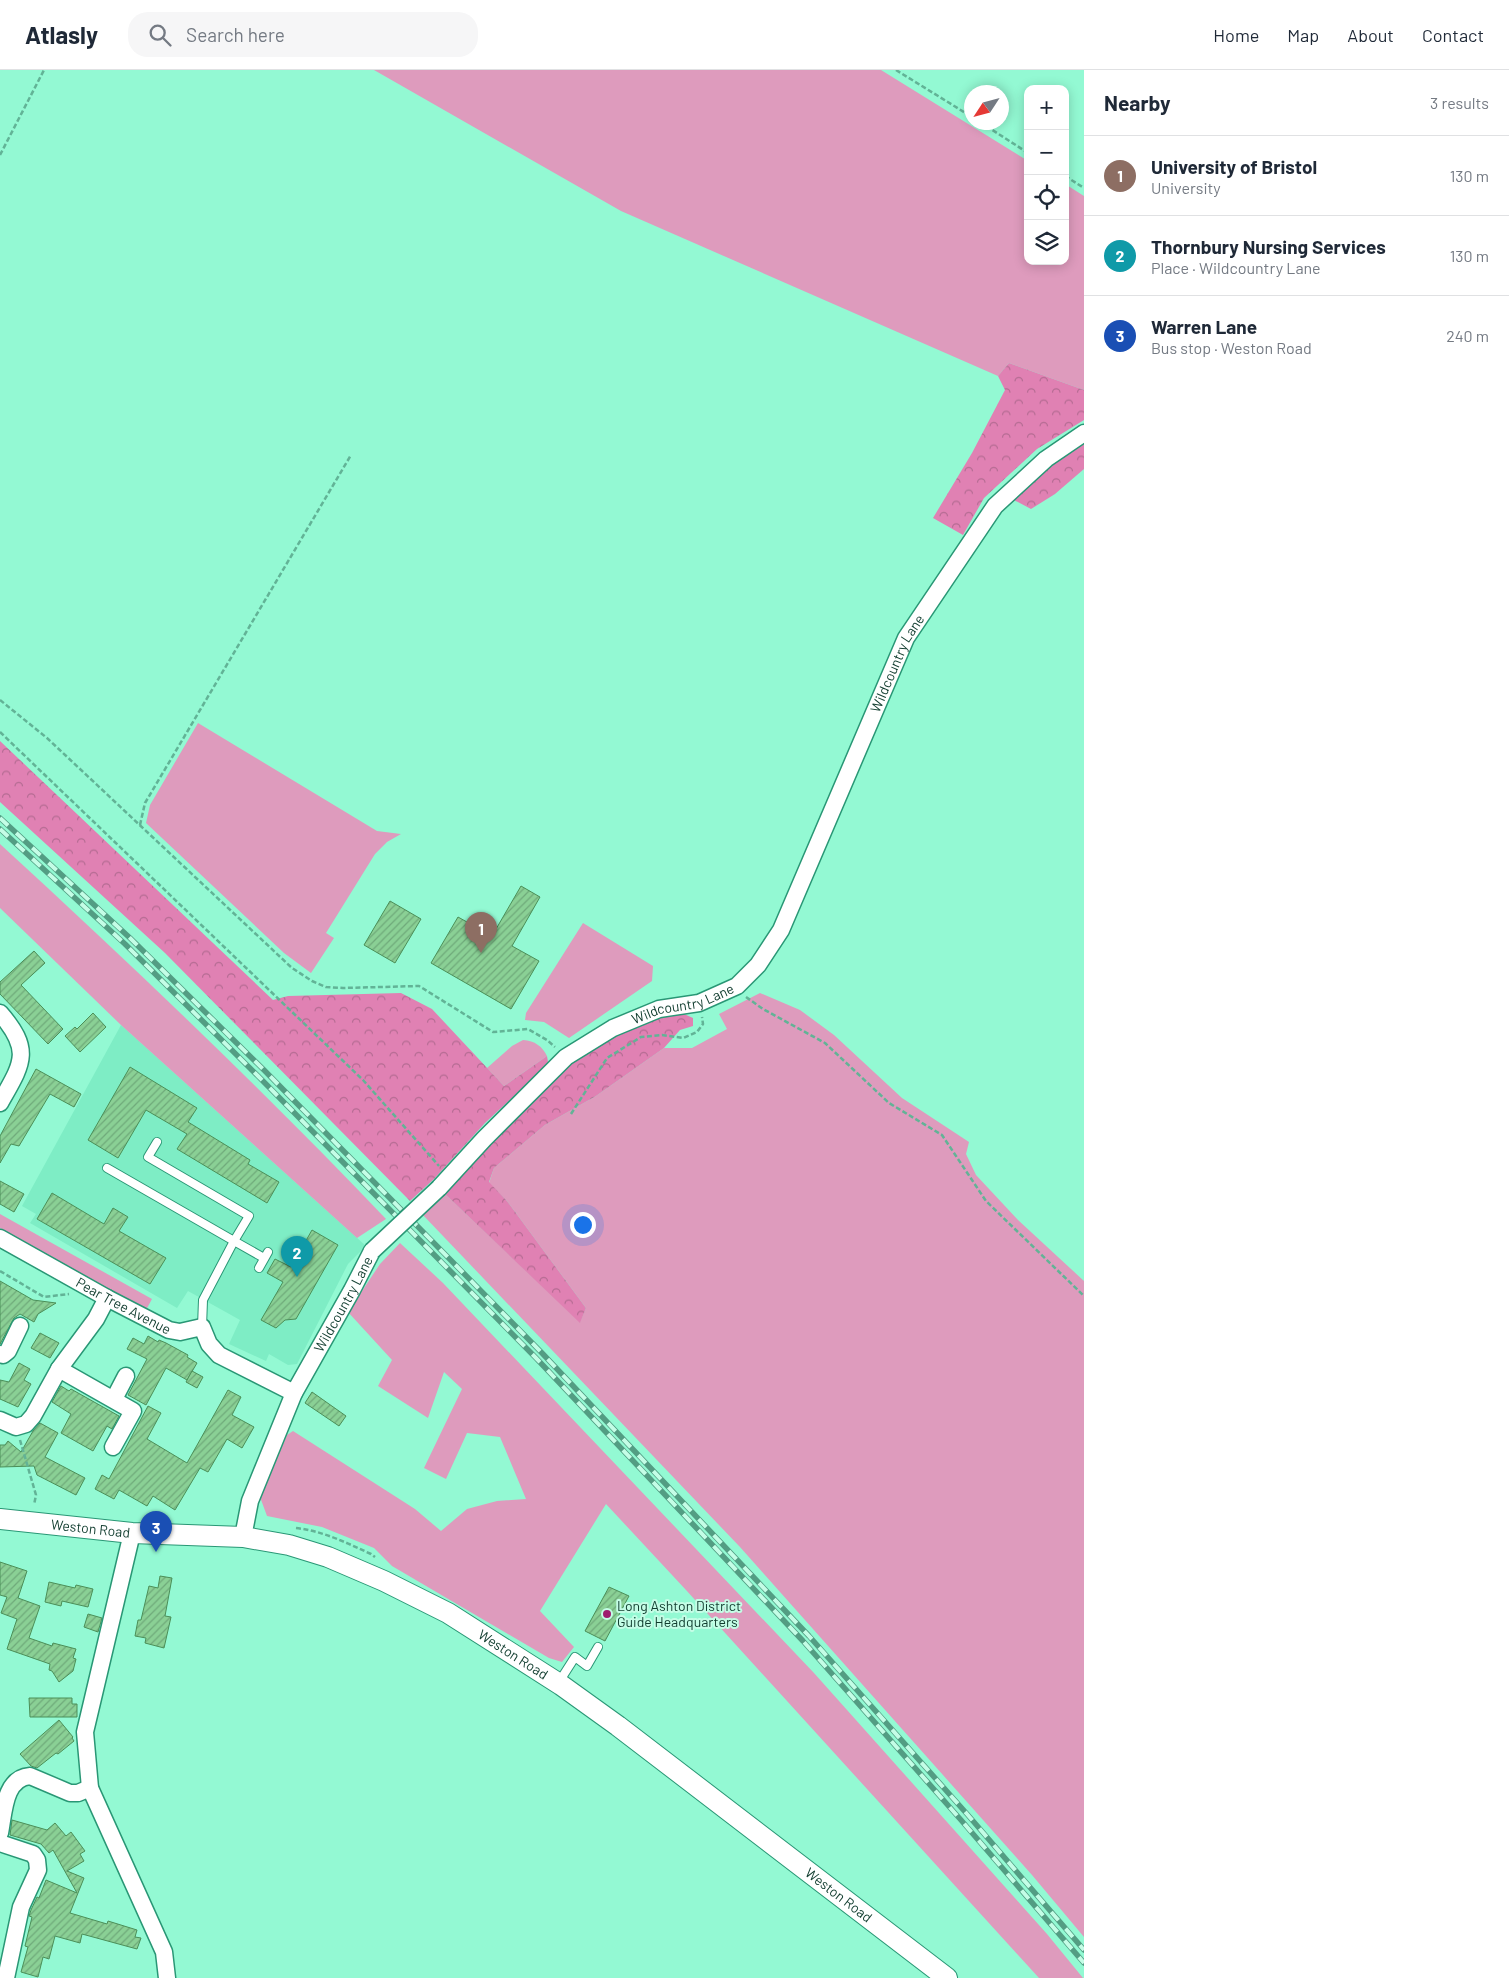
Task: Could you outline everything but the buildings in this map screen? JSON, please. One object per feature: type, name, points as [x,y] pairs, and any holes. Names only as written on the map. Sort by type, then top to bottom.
[{"type":"street","name":"Wildcountry Lane","points":[[243,1537],[250,1501],[294,1393],[372,1251],[444,1183],[484,1139],[566,1057],[613,1028],[659,1009],[700,1003],[737,986],[758,965],[781,930],[906,638],[996,506],[1046,459],[1084,433]]},
{"type":"street","points":[[0,1013],[13,1028],[20,1042],[21,1057],[19,1070],[0,1103]]},
{"type":"street","name":"Pear Tree Avenue","points":[[0,1238],[107,1298],[169,1330],[180,1332],[202,1327]]},
{"type":"street","points":[[0,1420],[16,1427],[26,1424],[33,1416],[59,1369],[96,1319],[107,1298]]},
{"type":"street","points":[[0,1354],[8,1351],[20,1326]]},
{"type":"street","points":[[202,1327],[210,1344],[219,1355],[294,1393]]},
{"type":"street","points":[[59,1369],[114,1399],[133,1412],[113,1447]]},
{"type":"street","points":[[114,1399],[126,1376]]},
{"type":"street","name":"Weston Road","points":[[0,1519],[132,1534],[243,1537],[289,1545],[320,1554],[384,1580],[448,1613],[558,1684],[618,1726],[947,1978]]},
{"type":"street","points":[[132,1534],[85,1732],[90,1788],[164,1952],[167,1978]]},
{"type":"street","points":[[0,1833],[10,1788],[16,1780],[23,1776],[30,1776],[70,1793],[78,1793],[90,1788]]},
{"type":"street","points":[[0,1843],[34,1854],[39,1864],[21,1907],[6,1978]]},
{"type":"lane","points":[[157,1142],[148,1157],[250,1216],[202,1300],[202,1327]]},
{"type":"lane","points":[[107,1168],[234,1241],[266,1255],[259,1268]]},
{"type":"lane","points":[[205,1235],[210,1227]]},
{"type":"lane","points":[[558,1684],[575,1657],[587,1666],[598,1647]]},
{"type":"path","points":[[0,155],[44,70]]},
{"type":"path","points":[[896,70],[964,112]]},
{"type":"path","points":[[993,130],[1024,150]]},
{"type":"path","points":[[1069,179],[1084,188]]},
{"type":"path","points":[[140,825],[145,803],[351,454]]},
{"type":"path","points":[[0,700],[47,738],[292,968],[312,981],[326,987],[343,988],[419,986],[493,1032],[528,1029],[547,1040],[566,1057]]},
{"type":"path","points":[[0,732],[363,1080],[444,1183]]},
{"type":"path","points":[[737,986],[748,999],[824,1043],[889,1103],[942,1134],[986,1201],[1084,1296]]},
{"type":"path","points":[[571,1114],[607,1058],[641,1037],[662,1035],[683,1038],[697,1032],[703,1024],[700,1003]]},
{"type":"path","points":[[0,1271],[44,1297],[70,1294]]},
{"type":"path","points":[[16,1427],[36,1495],[29,1521]]},
{"type":"shaded area","points":[[374,70],[881,70],[964,121],[964,130],[978,130],[1024,159],[1024,265],[1069,265],[1069,187],[1084,196],[1084,390],[1009,363],[998,376],[621,211]]},
{"type":"shaded area","points":[[198,723],[377,831],[401,834],[387,842],[375,854],[326,933],[334,938],[311,973],[284,953],[146,823],[150,805]]},
{"type":"shaded area","points":[[0,844],[196,1028],[386,1219],[357,1238],[121,1025],[0,908]]},
{"type":"shaded area","points":[[583,923],[653,966],[652,981],[569,1038],[544,1022],[525,1020],[526,1013]]},
{"type":"shaded area","points":[[760,993],[800,1010],[834,1035],[902,1098],[969,1142],[966,1154],[976,1175],[1018,1220],[1084,1281],[1084,1937],[1032,1875],[740,1547],[422,1214],[444,1193],[580,1322],[586,1308],[507,1201],[489,1183],[494,1168],[545,1125],[596,1096],[664,1048],[692,1048],[727,1029],[719,1014]]},
{"type":"shaded area","points":[[121,1025],[366,1246],[348,1264],[297,1364],[288,1365],[269,1354],[266,1361],[229,1344],[240,1320],[188,1291],[177,1308],[30,1223],[36,1214],[22,1206]]},
{"type":"shaded area","points":[[523,1040],[538,1045],[547,1056],[504,1086],[487,1068],[512,1046]]},
{"type":"shaded area","points":[[0,1214],[152,1299],[146,1310],[0,1228]]},
{"type":"shaded area","points":[[400,1243],[443,1283],[814,1673],[1047,1934],[1083,1978],[1039,1978],[606,1504],[540,1611],[574,1647],[562,1662],[549,1658],[392,1566],[374,1548],[322,1527],[267,1516],[260,1497],[287,1435],[293,1431],[415,1509],[441,1531],[467,1509],[497,1501],[526,1499],[500,1437],[467,1433],[446,1479],[424,1468],[462,1389],[444,1372],[428,1418],[378,1386],[392,1360],[348,1312],[380,1264]]},
{"type":"green space","points":[[1009,363],[1084,390],[1084,420],[1037,449],[984,498],[963,535],[933,518],[972,453],[1005,390],[998,376]]},
{"type":"green space","points":[[1084,444],[1084,469],[1055,494],[1031,509],[1012,499],[1049,467]]},
{"type":"green space","points":[[0,741],[273,1000],[288,996],[401,993],[432,1009],[504,1086],[547,1056],[548,1062],[544,1068],[485,1123],[434,1179],[410,1201],[165,953],[0,802]]},
{"type":"green space","points":[[684,1014],[693,1018],[693,1026],[680,1030],[664,1048],[596,1096],[545,1125],[494,1168],[489,1182],[507,1201],[586,1308],[580,1323],[444,1193],[487,1144],[569,1062],[614,1033],[657,1016]]},
{"type":"railway","points":[[0,818],[130,938],[264,1070],[542,1353],[809,1636],[967,1814],[1084,1950]]},
{"type":"railway","points":[[0,829],[125,944],[536,1358],[803,1641],[1084,1963]]},
{"type":"place","name":"University of Bristol","points":[[481,953]]},
{"type":"place","name":"Thornbury Nursing Services","points":[[297,1277]]},
{"type":"place","name":"Warren Lane","points":[[156,1552]]},
{"type":"place","name":"Long Ashton District Guide Headquarters","points":[[607,1614]]}]
